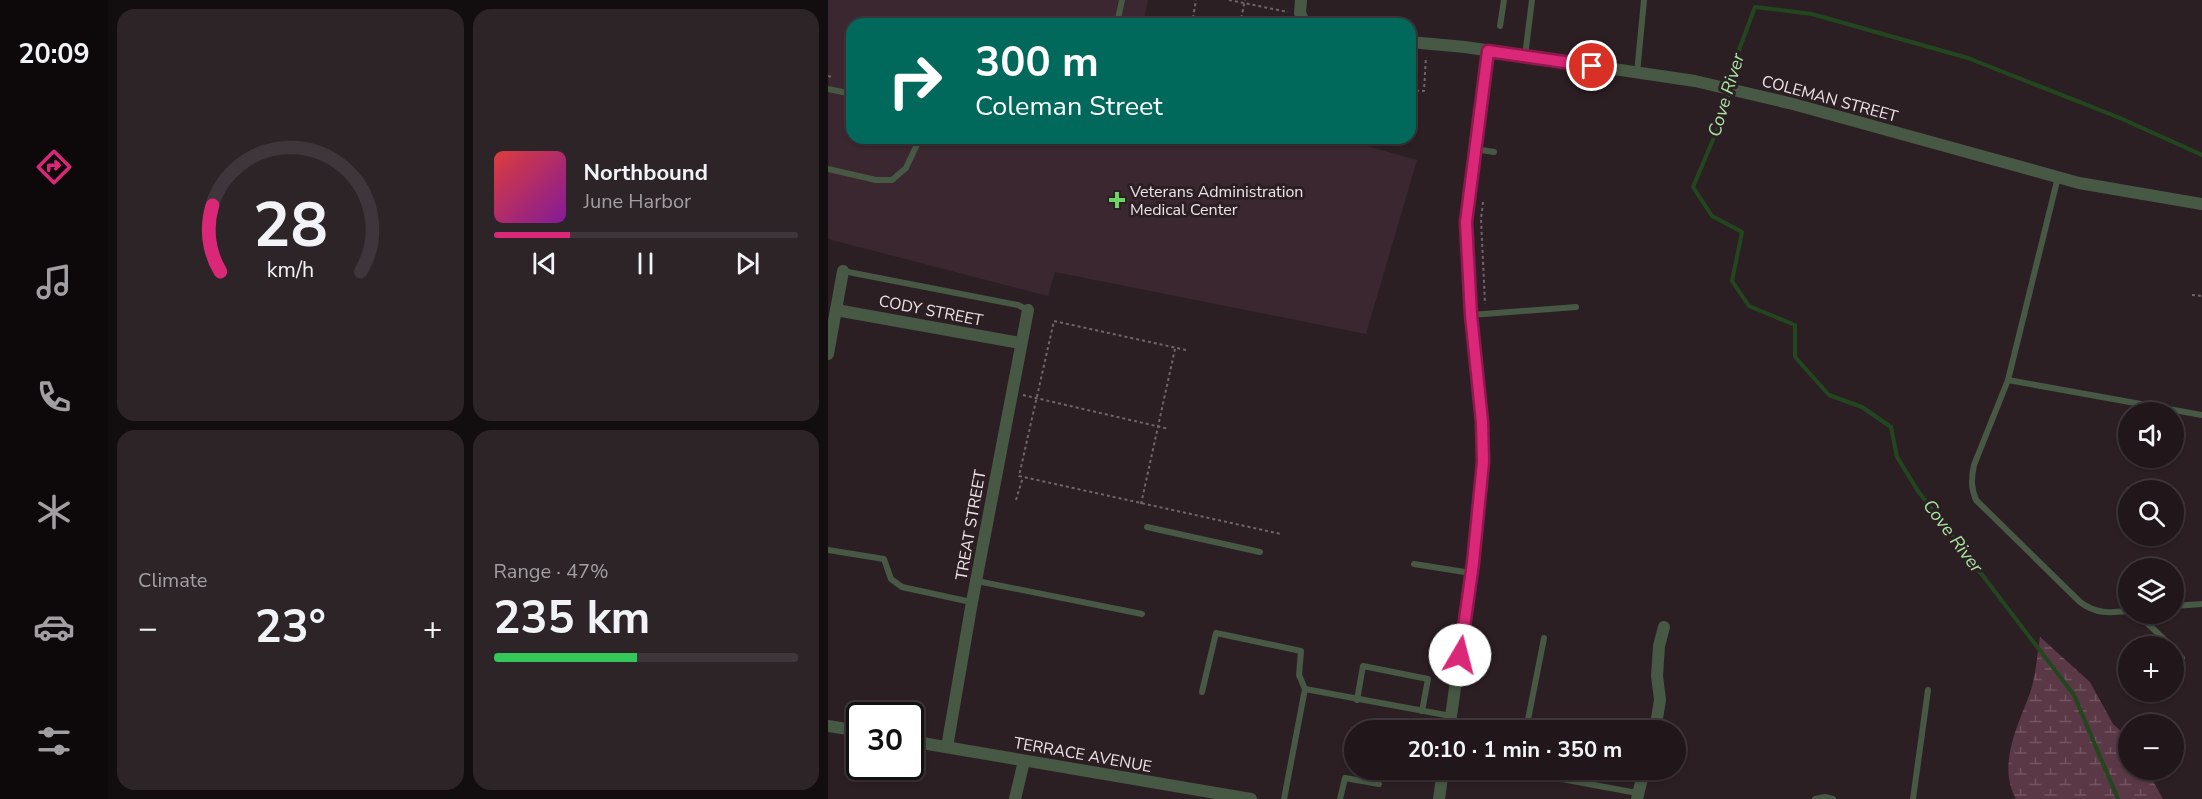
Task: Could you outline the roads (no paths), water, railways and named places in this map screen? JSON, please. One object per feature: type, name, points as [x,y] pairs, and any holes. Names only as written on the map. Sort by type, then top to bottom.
[{"type":"street","points":[[1301,0],[1303,18]]},
{"type":"street","name":"COLEMAN STREET","points":[[1416,42],[1466,46],[1695,81],[1793,104],[2079,183],[2202,204]]},
{"type":"street","points":[[1450,720],[1471,573],[1483,462],[1482,412],[1471,315],[1466,222],[1488,51]]},
{"type":"street","points":[[828,354],[843,271]]},
{"type":"street","name":"CODY STREET","points":[[836,310],[1020,343]]},
{"type":"street","name":"TREAT STREET","points":[[947,747],[1020,343],[1028,310]]},
{"type":"street","points":[[1657,720],[1660,700],[1657,676],[1659,646],[1664,627]]},
{"type":"street","points":[[828,726],[846,729]]},
{"type":"street","name":"TERRACE AVENUE","points":[[924,743],[1251,799]]},
{"type":"street","points":[[1015,799],[1024,761]]},
{"type":"street","points":[[1439,799],[1442,780]]},
{"type":"street","points":[[1637,796],[1641,780]]},
{"type":"lane","points":[[1118,18],[1122,0]]},
{"type":"lane","points":[[1500,26],[1503,0]]},
{"type":"lane","points":[[1525,56],[1532,0]]},
{"type":"lane","points":[[1636,73],[1644,0]]},
{"type":"lane","points":[[828,89],[846,93]]},
{"type":"lane","points":[[828,169],[876,180],[892,180],[906,168],[917,144]]},
{"type":"lane","points":[[1474,148],[1494,152]]},
{"type":"lane","points":[[2058,176],[2008,380],[1974,465],[1971,478],[1972,489],[1976,500],[2080,602],[2096,612],[2118,612]]},
{"type":"lane","points":[[843,271],[1018,305],[1028,310]]},
{"type":"lane","points":[[1471,315],[1576,307]]},
{"type":"lane","points":[[2008,380],[2202,415]]},
{"type":"lane","points":[[1147,527],[1260,552]]},
{"type":"lane","points":[[828,550],[884,560],[891,579],[902,587],[972,602]]},
{"type":"lane","points":[[1414,564],[1471,573]]},
{"type":"lane","points":[[977,580],[1142,614]]},
{"type":"lane","points":[[2184,605],[2202,604]]},
{"type":"lane","points":[[2148,624],[2160,636]]},
{"type":"lane","points":[[1202,692],[1216,633],[1301,651],[1299,675],[1305,689],[1284,799]]},
{"type":"lane","points":[[1528,720],[1544,638]]},
{"type":"lane","points":[[1357,700],[1363,666],[1428,679],[1422,711]]},
{"type":"lane","points":[[1305,689],[1450,716]]},
{"type":"lane","points":[[1913,799],[1929,690]]},
{"type":"lane","points":[[1340,799],[1345,778],[1379,784]]},
{"type":"lane","points":[[1563,780],[1637,796]]},
{"type":"lane","points":[[1815,799],[1825,797],[1833,799]]},
{"type":"waterway","name":"Cove River","points":[[2118,799],[2074,695],[1918,491],[1897,457],[1891,427],[1862,407],[1829,395],[1795,357],[1795,325],[1749,306],[1732,281],[1742,232],[1712,216],[1693,187],[1726,109],[1736,58],[1755,7],[1812,14],[1968,58],[2120,118],[2202,155]]},
{"type":"place","name":"Veterans Administration Medical Center","points":[[1117,200]]}]
